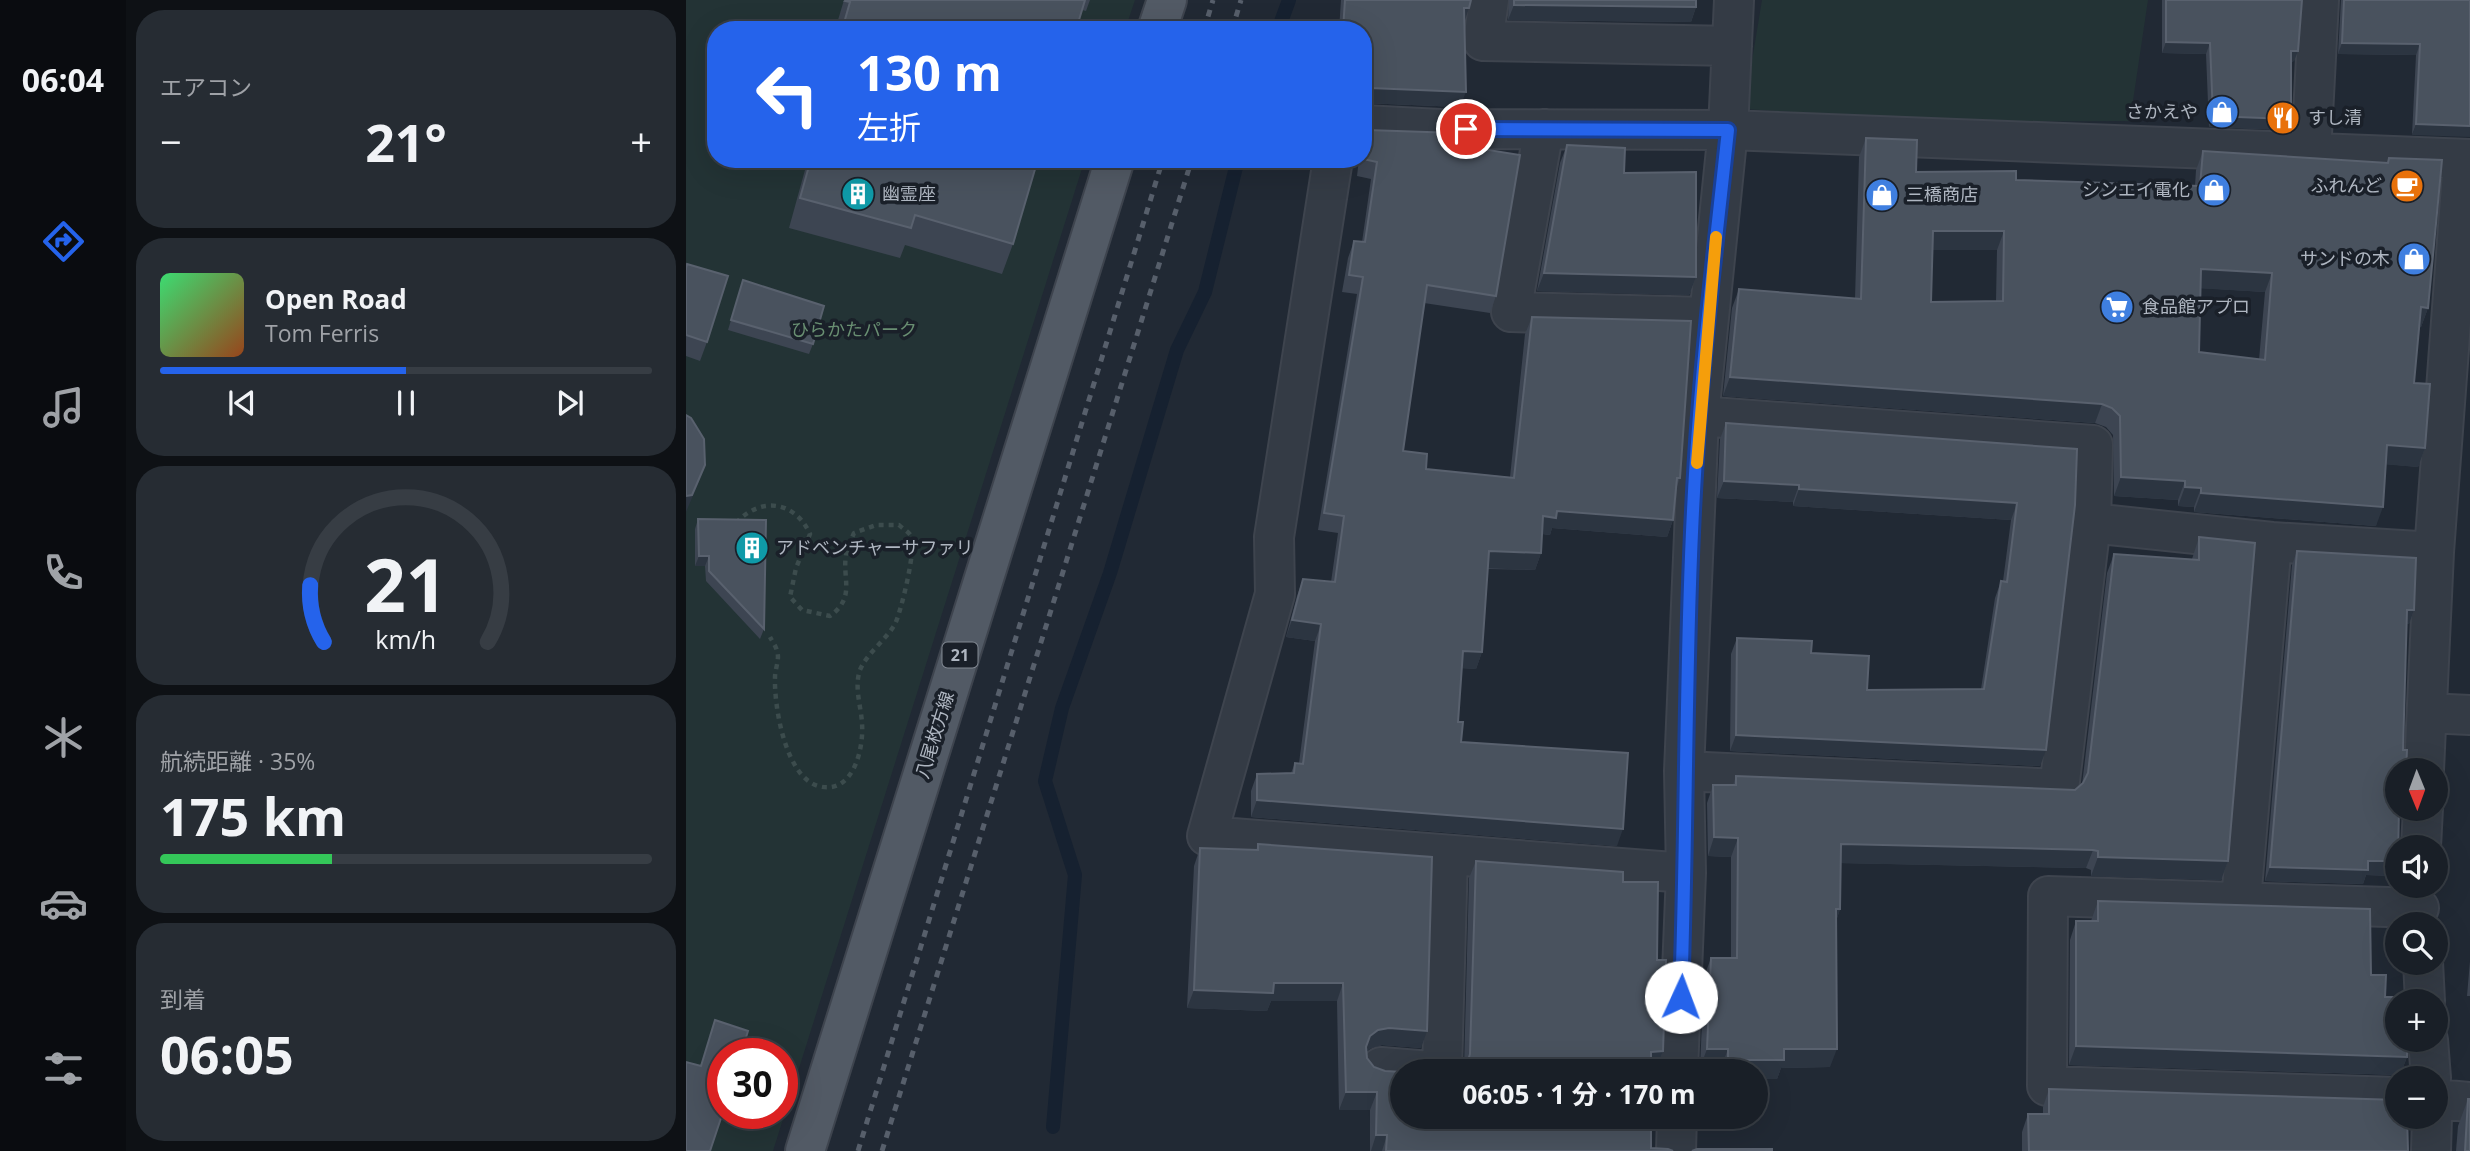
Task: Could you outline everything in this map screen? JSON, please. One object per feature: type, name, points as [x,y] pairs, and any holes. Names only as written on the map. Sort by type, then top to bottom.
[{"type":"main road","points":[[1160,21],[1167,0]]},
{"type":"main road","name":"八尾枚方線","points":[[805,1151],[1112,168]]},
{"type":"street","points":[[1489,0],[1483,41],[1732,46]]},
{"type":"street","points":[[1678,1059],[1686,873],[1685,771],[1699,415],[1728,130],[1734,0]]},
{"type":"street","points":[[2311,153],[2319,0]]},
{"type":"street","points":[[1372,125],[1544,130],[1728,130],[2466,159],[2434,552],[2425,758]]},
{"type":"street","points":[[1544,130],[1511,312],[1708,317]]},
{"type":"street","points":[[1332,168],[1273,537],[1275,594],[1208,836],[1686,873]]},
{"type":"street","points":[[1685,771],[2059,789],[2091,523],[2093,446],[1699,415]]},
{"type":"street","points":[[2091,523],[2272,542],[2434,552]]},
{"type":"street","points":[[2241,900],[2272,542]]},
{"type":"street","points":[[2427,713],[2470,715]]},
{"type":"street","points":[[1442,1059],[1448,855]]},
{"type":"street","points":[[2385,1097],[2047,1086],[2048,896],[2419,906]]},
{"type":"street","points":[[1381,1067],[1390,1068]]},
{"type":"street","points":[[2448,1100],[2470,1102]]},
{"type":"street","points":[[1676,1151],[1677,1129]]},
{"type":"street","points":[[2431,1129],[2431,1151]]},
{"type":"path","points":[[734,528],[750,509],[766,506],[785,508],[803,518],[810,534],[793,578],[790,597],[802,610],[830,616],[839,610],[848,588],[846,555],[853,533],[876,525],[899,525],[911,536],[914,553],[896,622],[861,668],[858,678],[862,725],[856,763],[848,779],[836,786],[818,786],[804,778],[793,763],[782,734],[776,705],[778,653],[770,637]]},
{"type":"green space","name":"ひらかたパーク","points":[[686,0],[1135,0],[1128,21],[707,21],[707,168],[1082,168],[798,1072],[798,1038],[707,1038],[707,1129],[780,1129],[773,1151],[686,1151]]},
{"type":"green space","points":[[1762,0],[2148,0],[2130,121],[1954,122],[1744,109]]},
{"type":"building","points":[[1085,0],[1079,21],[845,21],[850,2],[845,1]]},
{"type":"building","points":[[1345,0],[1471,0],[1469,8],[1464,8],[1466,92],[1372,88],[1372,21],[1344,21]]},
{"type":"building","points":[[1514,0],[1696,0],[1696,7],[1514,5]]},
{"type":"building","points":[[2166,0],[2302,0],[2298,51],[2291,51],[2291,119],[2213,116],[2210,43],[2166,42]]},
{"type":"building","points":[[2344,0],[2470,0],[2470,126],[2416,124],[2420,44],[2342,43]]},
{"type":"building","points":[[1372,130],[1485,134],[1482,149],[1520,155],[1496,296],[1427,285],[1403,451],[1427,454],[1426,469],[1514,478],[1532,317],[1691,321],[1680,478],[1677,478],[1673,520],[1557,511],[1556,518],[1543,516],[1541,553],[1489,551],[1482,652],[1463,651],[1458,722],[1463,722],[1461,742],[1628,753],[1623,829],[1257,800],[1257,774],[1294,773],[1295,763],[1303,764],[1321,624],[1292,620],[1303,579],[1335,582],[1344,516],[1324,513],[1363,277],[1349,275],[1354,241],[1365,242],[1377,162],[1372,161]]},
{"type":"building","points":[[1866,138],[1917,140],[1916,172],[2016,171],[2016,180],[2200,186],[2203,151],[2388,163],[2389,158],[2442,160],[2428,308],[2421,307],[2414,383],[2430,384],[2425,448],[2387,445],[2383,507],[2201,493],[2201,488],[2185,487],[2185,481],[2121,477],[2120,416],[2112,408],[2102,404],[1730,377],[1739,289],[1861,299]],"holes":[[[1933,231],[2004,231],[2003,301],[1931,302]],[[2201,269],[2272,273],[2265,360],[2199,352]]]},
{"type":"building","points":[[1567,145],[1625,148],[1624,173],[1696,172],[1696,277],[1544,273]]},
{"type":"building","points":[[808,168],[1035,168],[1013,244],[915,215],[911,228],[800,198]]},
{"type":"building","points":[[687,264],[728,276],[707,342],[686,335]]},
{"type":"building","points":[[743,280],[824,306],[813,344],[731,320]]},
{"type":"building","points":[[686,415],[691,418],[704,439],[705,465],[692,495],[686,496]]},
{"type":"building","points":[[1726,423],[2077,449],[2075,505],[2046,750],[1736,735],[1737,638],[1812,641],[1811,653],[1869,656],[1867,690],[1984,689],[2001,581],[2007,582],[2017,503],[1799,489],[1799,485],[1724,481]]},
{"type":"building","points":[[698,519],[766,520],[764,629],[709,571],[709,556],[699,556]]},
{"type":"building","points":[[2199,537],[2255,543],[2228,861],[2098,857],[2098,851],[2093,850],[1841,844],[1840,909],[1836,909],[1837,1049],[1784,1049],[1784,1060],[1768,1060],[1728,1059],[1728,1049],[1707,1049],[1711,958],[1737,958],[1738,838],[1714,837],[1713,785],[1736,785],[1736,776],[2075,790],[2083,783],[2088,773],[2114,554],[2199,560]]},
{"type":"building","points":[[2297,551],[2416,558],[2414,610],[2407,610],[2403,750],[2407,750],[2407,758],[2385,758],[2385,821],[2399,821],[2398,835],[2385,835],[2385,861],[2368,861],[2368,870],[2270,867]]},
{"type":"building","points":[[1258,844],[1432,857],[1427,1031],[1389,1028],[1378,1030],[1370,1036],[1366,1047],[1367,1058],[1374,1067],[1390,1071],[1390,1129],[1651,1129],[1651,1148],[1673,1151],[1386,1151],[1387,1135],[1376,1135],[1377,1092],[1346,1092],[1343,983],[1274,983],[1273,993],[1194,990],[1200,848],[1258,850]]},
{"type":"building","points":[[1476,861],[1623,872],[1623,882],[1658,882],[1657,960],[1666,960],[1663,1051],[1651,1052],[1651,1059],[1468,1059]]},
{"type":"building","points":[[2098,901],[2370,909],[2371,975],[2386,975],[2385,1052],[2407,1052],[2407,1057],[2076,1046],[2076,921],[2098,921]]},
{"type":"building","points":[[715,1020],[748,1031],[746,1038],[710,1038]]},
{"type":"building","points":[[707,1046],[707,1129],[717,1129],[710,1151],[686,1151],[686,1062],[701,1066]]},
{"type":"building","points":[[2049,1089],[2385,1100],[2385,1129],[2407,1129],[2408,1151],[2029,1151],[2028,1114],[2049,1114]]},
{"type":"building","points":[[2468,1099],[2470,1151],[2465,1151]]},
{"type":"building","points":[[1772,1149],[1772,1151],[1692,1151]]},
{"type":"waterway","points":[[1281,21],[1289,0]]},
{"type":"waterway","points":[[1053,1127],[1075,875],[1045,781],[1062,708],[1110,573],[1177,350],[1205,292],[1236,168]]},
{"type":"railway","points":[[1207,21],[1213,0]]},
{"type":"railway","points":[[1235,21],[1241,0]]},
{"type":"railway","points":[[858,1151],[1160,168]]},
{"type":"railway","points":[[882,1151],[1189,168]]},
{"type":"slow traffic","points":[[1697,463],[1716,237]]},
{"type":"place","name":"さかえや","points":[[2222,112]]},
{"type":"place","name":"すし清","points":[[2283,118]]},
{"type":"place","name":"ふれんど","points":[[2407,186]]},
{"type":"place","name":"シンエイ電化","points":[[2214,190]]},
{"type":"place","name":"幽霊座","points":[[858,194]]},
{"type":"place","name":"三橋商店","points":[[1882,195]]},
{"type":"place","name":"サンドの木","points":[[2414,259]]},
{"type":"place","name":"食品館アプロ","points":[[2117,307]]},
{"type":"place","name":"アドベンチャーサファリ","points":[[752,548]]},
{"type":"route","points":[[1466,129],[1728,130],[1699,415],[1685,771],[1686,873],[1681,997]]}]
